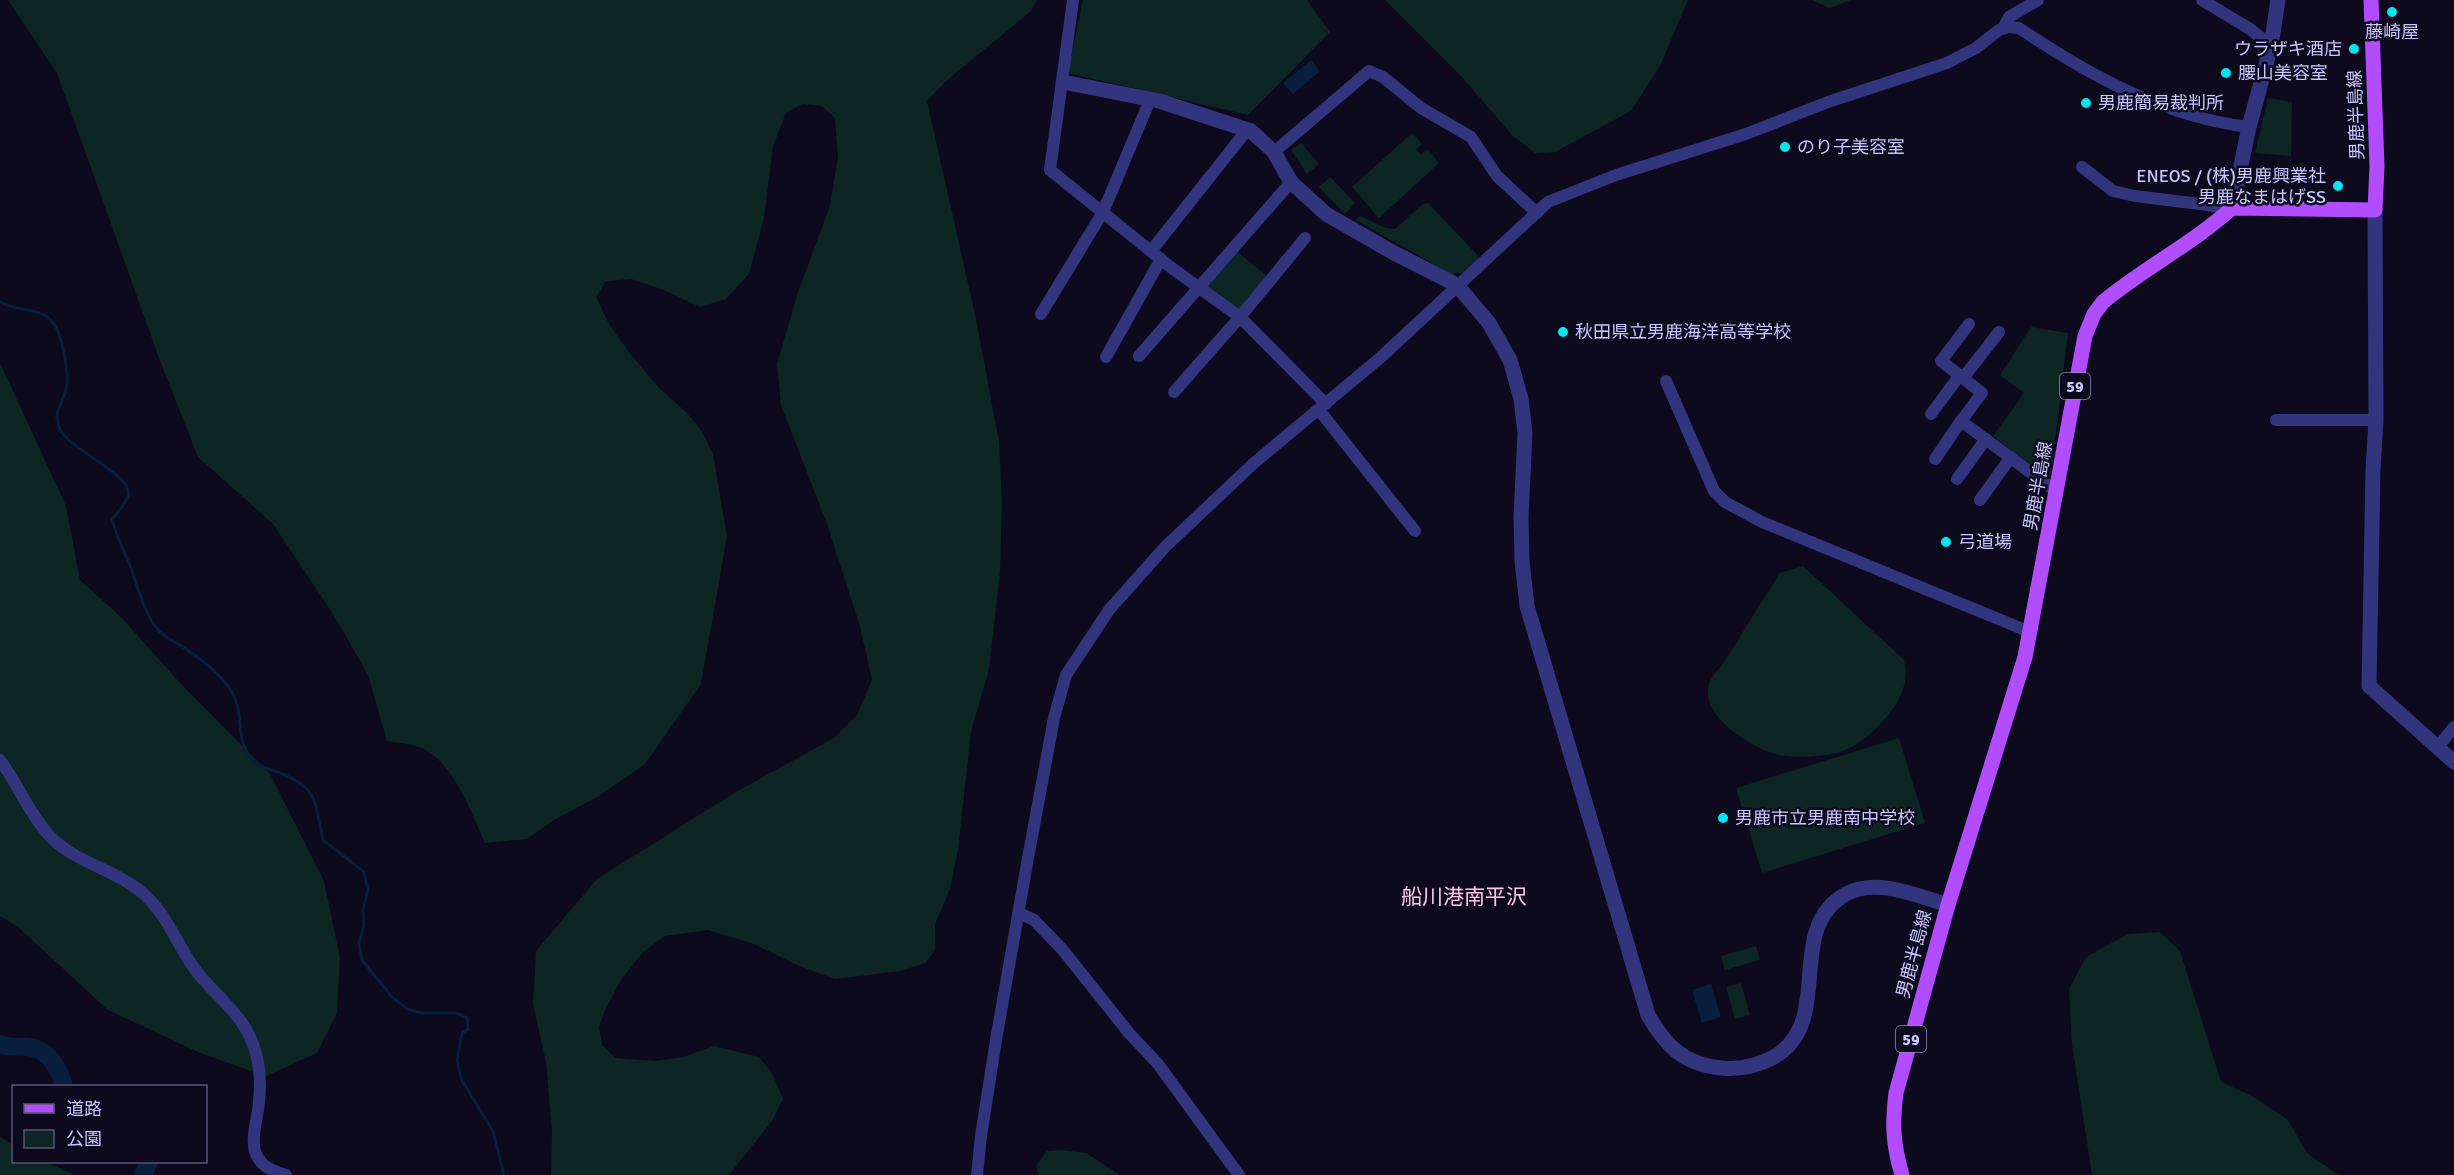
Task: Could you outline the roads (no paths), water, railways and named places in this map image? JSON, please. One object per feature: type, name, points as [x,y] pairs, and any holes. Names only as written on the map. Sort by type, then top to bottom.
[{"type":"main road","name":"男鹿半島線","points":[[2371,0],[2377,166],[2375,210]]},
{"type":"main road","name":"男鹿半島線","points":[[1902,1175],[1895,1152],[1892,1124],[1896,1093],[1948,904],[2025,657],[2085,336],[2094,314],[2103,302],[2124,285],[2208,230],[2232,208]]},
{"type":"main road","points":[[2232,208],[2375,210]]},
{"type":"street","points":[[1073,0],[1050,170],[1198,287],[1240,317],[1323,407],[1414,531]]},
{"type":"street","points":[[977,1175],[991,1072],[1054,718],[1066,675],[1109,610],[1190,522],[1254,464],[1380,358],[1548,202],[1616,175],[1746,134],[1828,102],[1947,63],[1976,48],[2003,28],[2009,17],[2038,0]]},
{"type":"street","points":[[2202,0],[2250,29],[2271,46]]},
{"type":"street","points":[[2082,167],[2113,190],[2135,196],[2232,208],[2249,127],[2271,46],[2278,0]]},
{"type":"street","points":[[2003,28],[2019,28],[2090,73],[2154,102],[2217,123],[2249,127]]},
{"type":"street","points":[[1275,152],[1370,71],[1383,78],[1421,108],[1471,137],[1497,176],[1537,213]]},
{"type":"street","points":[[1063,82],[1150,99],[1246,130],[1275,152],[1290,182],[1326,214],[1394,253],[1457,285],[1489,323],[1510,360],[1521,399],[1525,434],[1521,517],[1522,561],[1527,606],[1647,1015],[1662,1040],[1686,1059],[1708,1067],[1731,1069],[1752,1067],[1767,1061],[1781,1053],[1800,1031],[1807,1009],[1815,930],[1824,914],[1846,894],[1873,886],[1948,904]]},
{"type":"street","points":[[1041,314],[1103,212],[1150,99]]},
{"type":"street","points":[[1106,357],[1156,254],[1246,130]]},
{"type":"street","points":[[1139,356],[1290,182]]},
{"type":"street","points":[[2375,210],[2376,420],[2369,686],[2454,762]]},
{"type":"street","points":[[1174,392],[1305,238]]},
{"type":"street","points":[[1935,459],[1982,393],[1941,361],[1969,324]]},
{"type":"street","points":[[1931,414],[1999,332]]},
{"type":"street","points":[[1666,381],[1714,491],[1725,501],[1762,522],[2030,632]]},
{"type":"street","points":[[2276,420],[2376,420]]},
{"type":"street","points":[[1961,421],[2057,492]]},
{"type":"street","points":[[1957,479],[1986,439]]},
{"type":"street","points":[[1980,500],[2011,458]]},
{"type":"street","points":[[2437,748],[2454,727]]},
{"type":"street","points":[[0,760],[46,833],[77,858],[123,878],[141,891],[169,923],[197,972],[237,1015],[247,1030],[257,1055],[260,1100],[254,1145],[257,1155],[265,1166],[286,1175]]},
{"type":"street","points":[[1019,913],[1034,920],[1062,949],[1129,1033],[1158,1065],[1239,1175]]},
{"type":"water","points":[[1311,60],[1320,71],[1293,94],[1283,83]]},
{"type":"water","points":[[1711,984],[1721,1017],[1702,1023],[1692,990]]},
{"type":"waterway","points":[[0,302],[43,314],[57,329],[67,376],[66,390],[57,413],[58,423],[66,438],[112,471],[127,488],[127,499],[112,519],[145,608],[154,625],[162,634],[205,663],[231,690],[237,705],[244,745],[252,759],[265,768],[293,779],[309,791],[316,806],[323,840],[364,872],[368,890],[363,910],[364,925],[359,943],[362,960],[392,997],[407,1009],[422,1013],[457,1013],[467,1018],[468,1029],[462,1033],[457,1060],[461,1079],[493,1131],[504,1175]]},
{"type":"waterway","points":[[0,1044],[28,1047],[42,1052],[56,1067],[64,1085]]},
{"type":"waterway","points":[[143,1175],[149,1163]]},
{"type":"place","name":"藤崎屋","points":[[2392,12]]},
{"type":"place","name":"ウラザキ酒店","points":[[2354,49]]},
{"type":"place","name":"腰山美容室","points":[[2226,73]]},
{"type":"place","name":"男鹿簡易裁判所","points":[[2086,103]]},
{"type":"place","name":"のり子美容室","points":[[1785,147]]},
{"type":"place","name":"ENEOS / (株)男鹿興業社 男鹿なまはげSS","points":[[2338,186]]},
{"type":"place","name":"秋田県立男鹿海洋高等学校","points":[[1563,332]]},
{"type":"place","name":"弓道場","points":[[1946,542]]},
{"type":"place","name":"男鹿市立男鹿南中学校","points":[[1723,818]]},
{"type":"district","name":"船川港南平沢","points":[[1464,897]]}]
